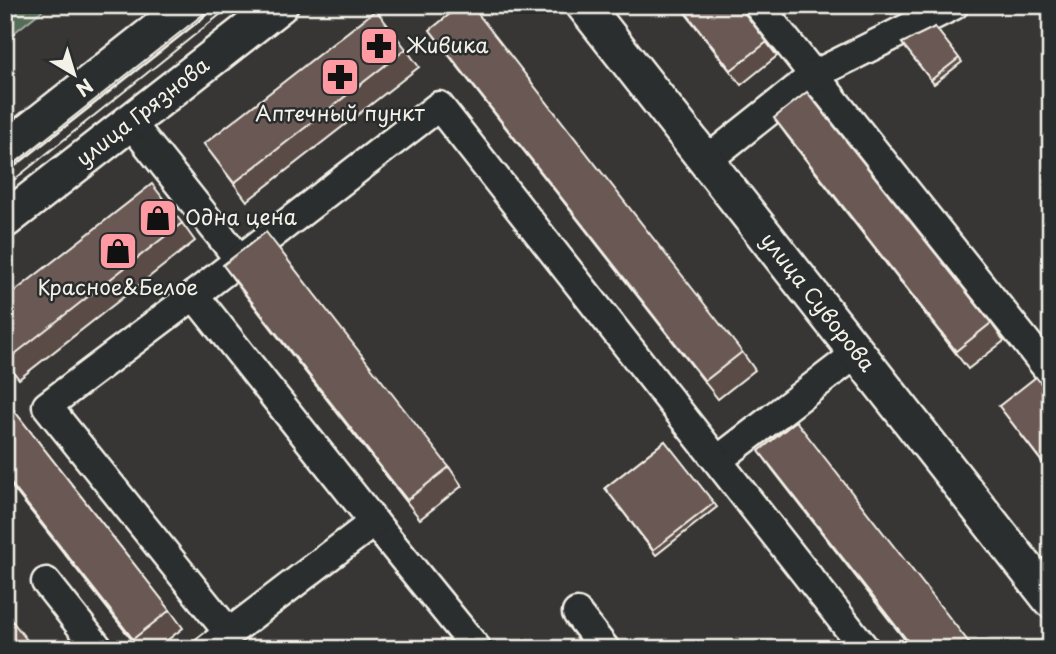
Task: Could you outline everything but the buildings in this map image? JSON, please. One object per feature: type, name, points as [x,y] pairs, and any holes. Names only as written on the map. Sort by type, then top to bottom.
[{"type":"main road","points":[[5,150],[189,5]]},
{"type":"main road","name":"улица Грязнова","points":[[5,220],[280,5]]},
{"type":"main road","name":"улица Суворова","points":[[584,5],[1051,600]]},
{"type":"lane","points":[[758,5],[1051,373]]},
{"type":"lane","points":[[706,161],[814,75],[954,5]]},
{"type":"lane","points":[[374,522],[218,641],[47,405],[439,106],[865,649]]},
{"type":"lane","points":[[130,122],[239,259]]},
{"type":"lane","points":[[194,295],[477,649]]},
{"type":"lane","points":[[718,460],[857,353]]},
{"type":"lane","points":[[46,582],[99,649]]},
{"type":"lane","points":[[577,613],[605,649]]},
{"type":"green space","points":[[5,5],[49,5],[5,40]]},
{"type":"tram line","points":[[5,171],[215,5]]},
{"type":"tram line","points":[[5,187],[232,5]]},
{"type":"place","name":"Живика","points":[[379,46]]},
{"type":"place","name":"Аптечный пункт","points":[[340,77]]},
{"type":"place","name":"Одна цена","points":[[158,218]]},
{"type":"place","name":"Красное&Белое","points":[[118,251]]}]
